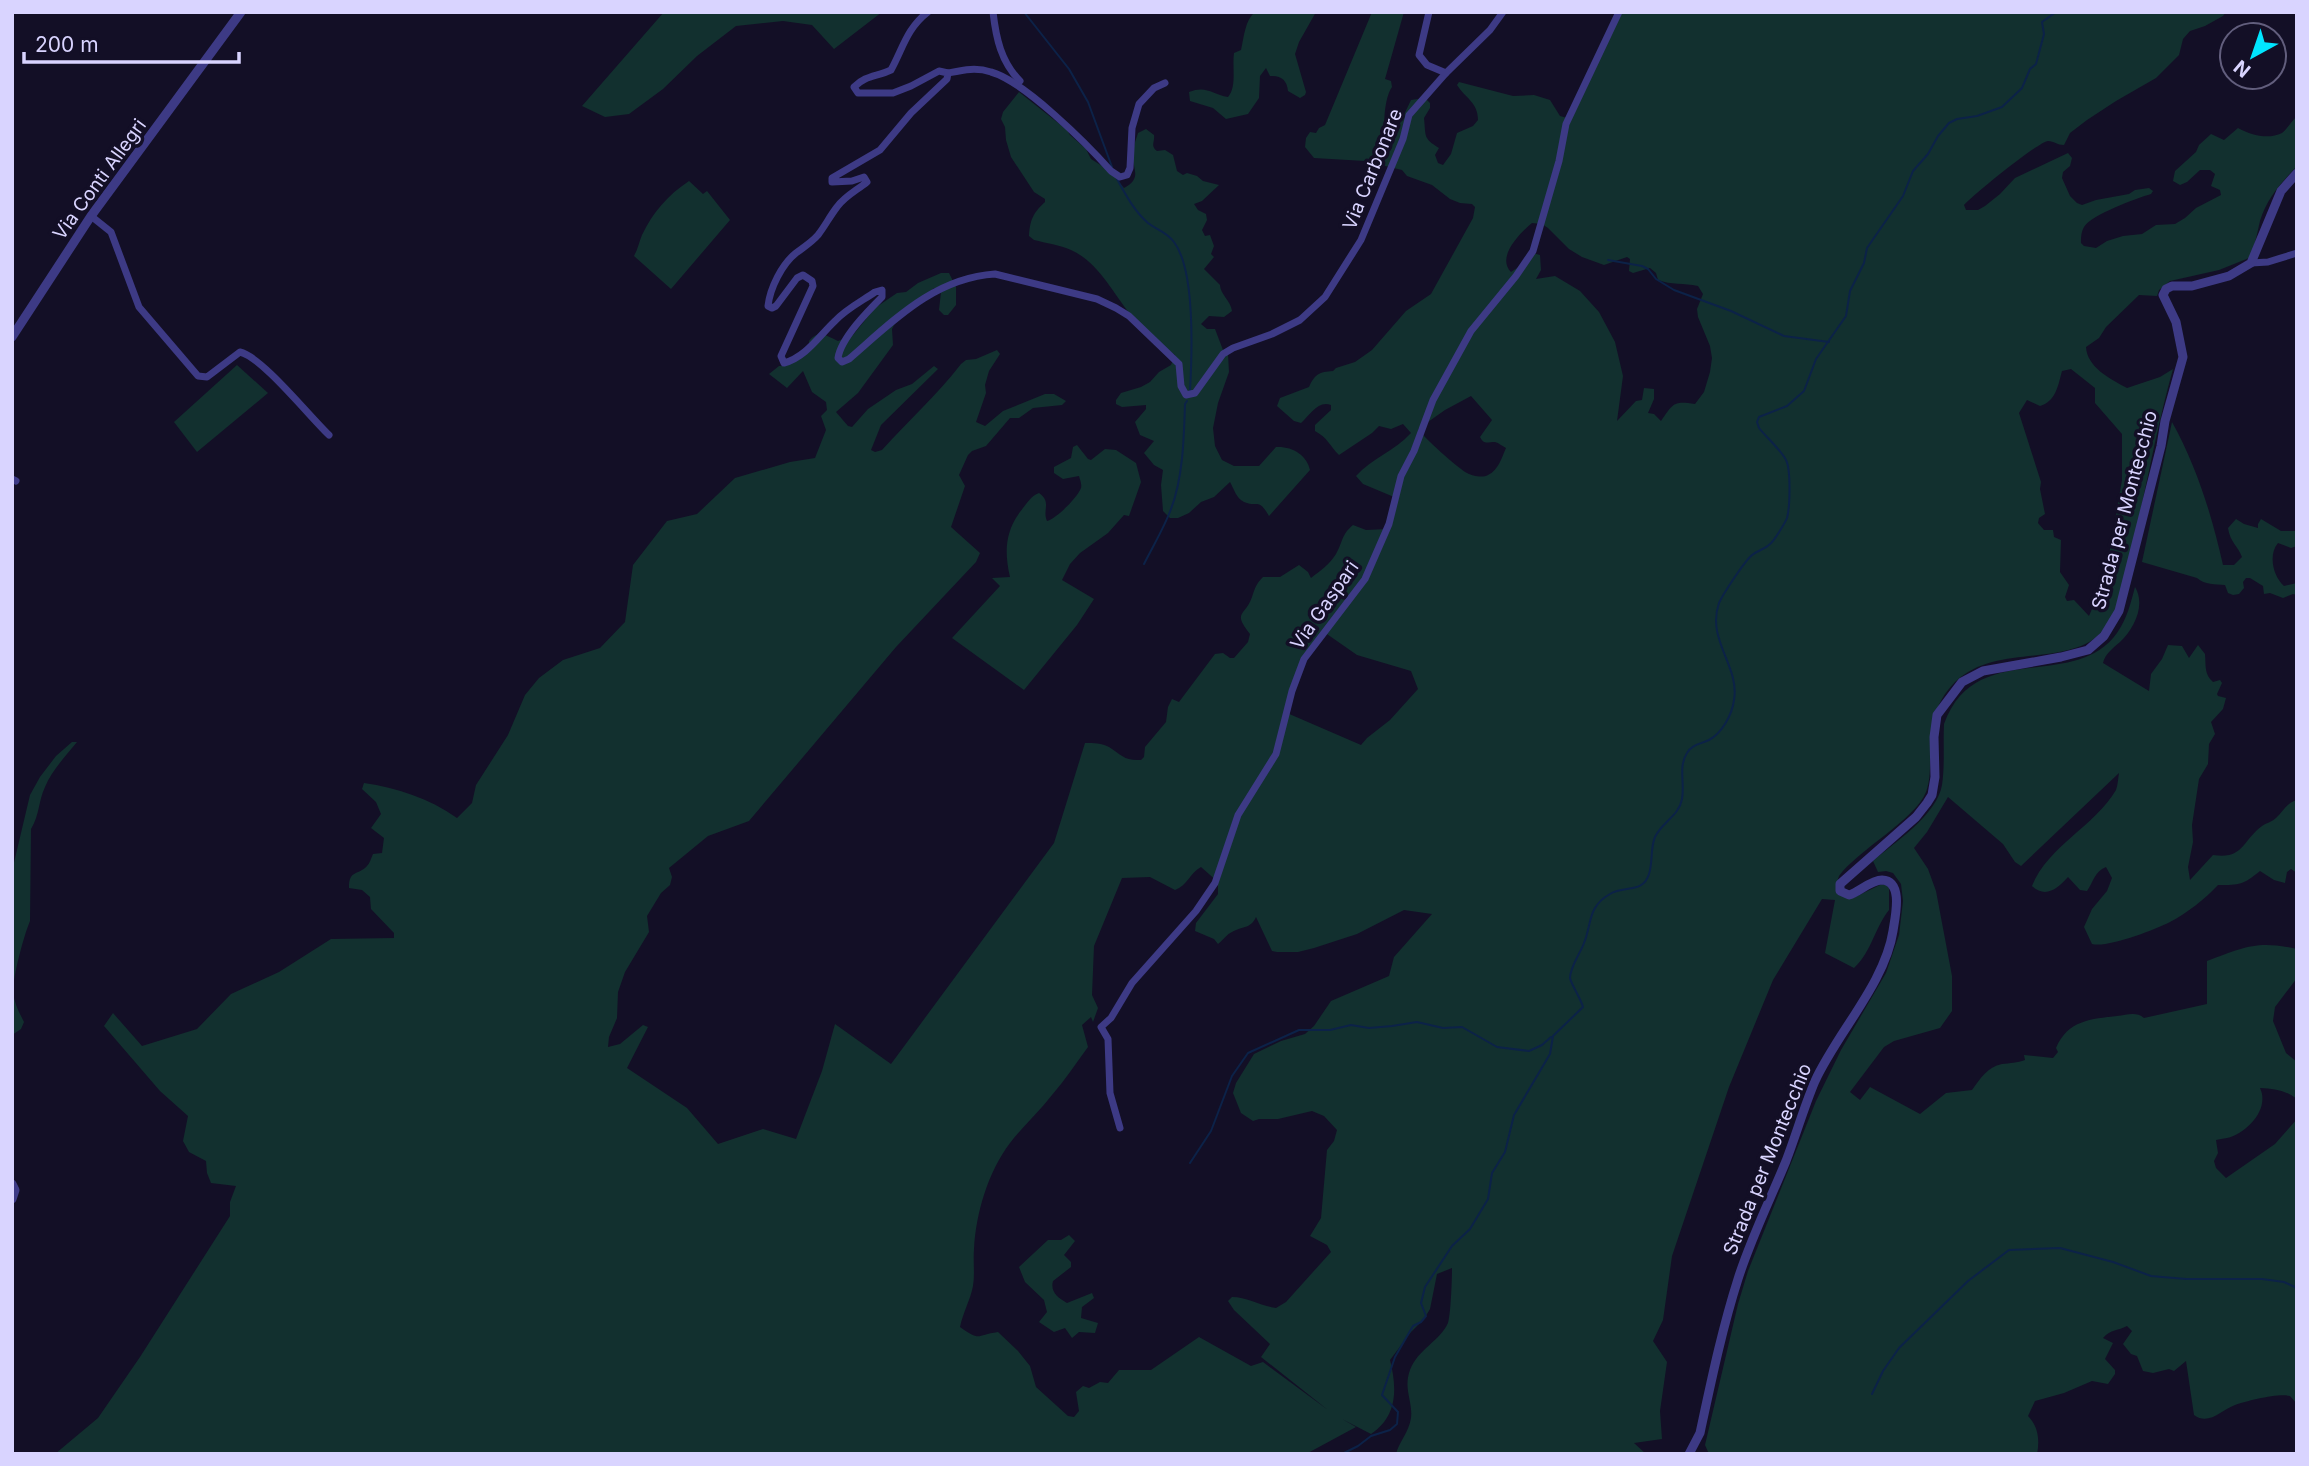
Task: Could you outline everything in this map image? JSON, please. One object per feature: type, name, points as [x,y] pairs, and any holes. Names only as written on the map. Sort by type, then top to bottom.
[{"type":"street","name":"Via Conti Allegri","points":[[12,337],[91,216],[241,12]]},
{"type":"street","points":[[928,12],[912,27],[903,41],[891,70],[862,79],[854,87],[858,93],[893,93],[939,71],[948,74],[971,68],[991,72],[1016,83],[1111,172],[1120,177],[1127,174],[1130,168],[1132,128],[1139,104],[1154,88],[1165,83]]},
{"type":"street","points":[[993,12],[997,42],[1005,61],[1020,81],[1016,83]]},
{"type":"street","points":[[1429,12],[1419,55],[1427,65],[1446,73]]},
{"type":"street","name":"Via Carbonare","points":[[948,74],[947,79],[911,113],[880,150],[832,178],[832,182],[864,177],[867,182],[852,192],[838,206],[817,237],[784,265],[768,306],[776,306],[797,278],[803,275],[812,281],[813,286],[781,356],[784,363],[810,348],[836,319],[876,292],[882,290],[882,297],[844,341],[838,353],[842,362],[925,296],[954,282],[978,275],[995,274],[1097,299],[1129,316],[1179,364],[1181,386],[1186,395],[1195,393],[1223,354],[1300,320],[1325,297],[1361,240],[1403,139],[1409,115],[1446,73],[1490,30],[1503,12]]},
{"type":"street","name":"Via Gaspari","points":[[1120,1128],[1110,1093],[1108,1039],[1101,1027],[1111,1018],[1132,983],[1196,911],[1214,883],[1238,815],[1276,754],[1292,691],[1304,659],[1370,568],[1389,524],[1401,476],[1414,451],[1433,400],[1471,331],[1517,276],[1533,251],[1559,161],[1566,124],[1619,12]]},
{"type":"street","points":[[2251,263],[2281,191],[2297,173]]},
{"type":"street","points":[[91,216],[111,232],[139,307],[198,376],[207,377],[240,352],[249,354],[329,435]]},
{"type":"street","name":"Strada per Montecchio","points":[[1693,1451],[1700,1433],[1738,1279],[1765,1206],[1785,1163],[1815,1081],[1881,969],[1891,941],[1896,896],[1892,885],[1878,880],[1858,893],[1849,895],[1840,891],[1840,884],[1916,817],[1932,795],[1937,715],[1962,682],[1983,671],[2088,650],[2104,636],[2119,611],[2183,356],[2176,322],[2163,295],[2166,289],[2172,286],[2192,286],[2229,276],[2251,263],[2268,262],[2297,253]]},
{"type":"street","points":[[12,1199],[16,1190],[13,1185]]},
{"type":"green space","points":[[664,12],[882,12],[834,49],[812,25],[783,21],[736,26],[697,56],[663,89],[629,114],[605,117],[582,106]]},
{"type":"green space","points":[[1255,12],[1316,12],[1295,54],[1306,92],[1300,98],[1288,91],[1283,79],[1270,76],[1266,68],[1260,76],[1259,98],[1248,114],[1226,119],[1213,108],[1190,101],[1189,92],[1205,90],[1228,97],[1233,82],[1234,53],[1241,50],[1247,24]]},
{"type":"green space","points":[[1372,12],[1404,12],[1385,79],[1391,81],[1392,87],[1388,95],[1385,128],[1382,132],[1383,146],[1393,138],[1411,100],[1425,98],[1430,103],[1424,118],[1426,136],[1439,148],[1435,155],[1438,163],[1443,165],[1451,154],[1457,133],[1473,126],[1478,120],[1473,104],[1457,85],[1459,82],[1513,96],[1534,95],[1550,100],[1560,116],[1571,119],[1620,12],[2226,12],[2205,26],[2190,31],[2183,39],[2179,55],[2156,78],[2087,120],[2070,133],[2064,145],[2048,141],[2032,150],[1964,205],[1966,210],[1978,210],[2000,194],[2015,178],[2068,153],[2072,158],[2062,178],[2070,196],[2077,203],[2082,205],[2129,194],[2135,190],[2149,188],[2153,191],[2088,222],[2082,231],[2081,243],[2096,248],[2123,236],[2142,234],[2156,225],[2175,224],[2196,208],[2221,195],[2220,190],[2211,186],[2215,174],[2210,170],[2200,170],[2180,185],[2173,181],[2175,171],[2211,134],[2224,140],[2238,128],[2260,136],[2277,135],[2297,116],[2297,166],[2266,205],[2249,258],[2219,270],[2170,281],[2159,290],[2157,296],[2139,295],[2106,327],[2099,338],[2086,347],[2090,361],[2095,366],[2127,388],[2160,377],[2173,369],[2123,585],[2109,622],[2099,635],[2081,646],[2049,654],[1999,660],[1969,672],[1955,682],[1942,699],[1934,718],[1926,792],[1911,813],[1848,866],[1837,882],[1853,898],[1880,885],[1885,884],[1889,888],[1889,910],[1865,954],[1854,968],[1825,953],[1835,900],[1822,899],[1773,980],[1729,1087],[1672,1256],[1663,1320],[1653,1341],[1667,1362],[1660,1411],[1662,1439],[1634,1443],[1646,1454],[1396,1454],[1411,1418],[1407,1383],[1410,1370],[1418,1356],[1440,1335],[1448,1323],[1452,1268],[1437,1274],[1430,1309],[1390,1360],[1394,1381],[1393,1401],[1391,1410],[1380,1427],[1371,1434],[1342,1419],[1356,1427],[1306,1454],[55,1454],[98,1418],[140,1357],[230,1216],[230,1202],[236,1186],[211,1183],[206,1161],[189,1152],[183,1141],[188,1116],[160,1091],[104,1026],[113,1013],[142,1046],[197,1029],[231,994],[279,972],[331,939],[394,938],[394,933],[371,909],[370,897],[362,890],[349,888],[352,875],[367,866],[373,854],[382,853],[384,838],[371,828],[381,814],[376,802],[362,789],[364,783],[412,795],[457,818],[472,803],[476,785],[508,735],[525,695],[539,678],[563,660],[600,648],[625,622],[633,565],[667,521],[697,514],[735,478],[790,462],[815,458],[826,430],[821,416],[827,410],[826,402],[812,392],[803,371],[787,388],[769,374],[779,366],[786,366],[809,346],[809,341],[816,335],[838,341],[853,335],[875,308],[897,293],[906,292],[918,283],[941,273],[949,273],[956,287],[956,305],[948,315],[944,315],[939,310],[941,292],[934,288],[897,319],[892,329],[893,345],[858,393],[836,412],[848,426],[852,427],[868,409],[896,390],[912,384],[934,366],[938,369],[881,425],[871,450],[882,450],[961,364],[997,350],[1000,354],[989,371],[986,393],[976,422],[985,426],[1003,411],[1045,394],[1054,394],[1066,401],[1062,405],[1033,408],[1019,418],[1010,418],[986,446],[968,455],[959,475],[965,486],[951,527],[980,553],[976,562],[896,647],[749,821],[708,836],[669,868],[672,877],[670,885],[661,893],[647,916],[649,932],[625,972],[618,992],[617,1018],[608,1047],[620,1044],[643,1025],[648,1027],[627,1068],[687,1108],[718,1144],[763,1129],[796,1139],[822,1071],[835,1024],[891,1064],[1054,843],[1085,743],[1103,745],[1127,758],[1141,760],[1145,747],[1166,722],[1172,699],[1179,702],[1215,654],[1223,653],[1234,658],[1248,642],[1250,634],[1241,617],[1263,577],[1280,577],[1299,565],[1311,578],[1334,558],[1344,535],[1353,525],[1366,530],[1388,529],[1394,497],[1363,484],[1356,476],[1411,433],[1403,424],[1391,429],[1379,426],[1339,455],[1326,439],[1315,431],[1315,425],[1331,410],[1331,405],[1318,406],[1301,423],[1294,421],[1277,406],[1280,398],[1309,387],[1318,374],[1355,362],[1372,350],[1406,311],[1431,294],[1473,218],[1475,207],[1450,199],[1432,185],[1407,176],[1402,170],[1365,161],[1314,158],[1305,147],[1306,138],[1310,132],[1316,133],[1325,125]],"holes":[[[1532,223],[1542,224],[1569,249],[1582,257],[1604,265],[1627,257],[1630,259],[1629,271],[1633,273],[1650,268],[1656,273],[1658,280],[1698,286],[1703,294],[1697,309],[1698,317],[1712,358],[1704,392],[1695,404],[1675,405],[1661,421],[1654,414],[1648,413],[1654,399],[1654,389],[1644,388],[1642,400],[1636,401],[1617,421],[1623,376],[1615,342],[1599,312],[1580,291],[1555,276],[1536,279],[1541,270],[1540,255],[1533,253],[1511,272],[1506,259],[1516,239]],[[2071,369],[2095,388],[2095,403],[2122,434],[2122,480],[2105,578],[2089,616],[2074,600],[2067,601],[2065,597],[2069,585],[2060,572],[2061,540],[2054,537],[2053,530],[2044,530],[2038,523],[2039,518],[2045,514],[2041,482],[2019,413],[2027,400],[2040,406],[2050,401],[2056,392],[2062,371]],[[1471,396],[1492,420],[1480,437],[1481,440],[1495,442],[1506,448],[1491,473],[1486,476],[1467,473],[1418,429]],[[1324,632],[1357,655],[1411,671],[1418,689],[1390,720],[1361,745],[1287,713],[1309,647]],[[1201,867],[1218,882],[1218,894],[1196,923],[1195,931],[1214,939],[1218,944],[1230,933],[1252,924],[1256,917],[1272,951],[1298,952],[1357,934],[1404,910],[1432,914],[1394,957],[1389,976],[1331,1001],[1314,1026],[1305,1034],[1281,1041],[1254,1054],[1233,1093],[1241,1113],[1253,1121],[1278,1119],[1312,1111],[1324,1116],[1337,1130],[1334,1141],[1327,1150],[1321,1218],[1310,1236],[1327,1245],[1331,1252],[1286,1302],[1276,1308],[1238,1297],[1232,1297],[1228,1301],[1270,1344],[1261,1357],[1328,1410],[1263,1362],[1251,1366],[1199,1337],[1151,1370],[1119,1370],[1108,1383],[1100,1382],[1089,1388],[1083,1386],[1076,1392],[1079,1411],[1074,1417],[1068,1416],[1036,1387],[1030,1366],[998,1332],[975,1336],[960,1327],[973,1286],[975,1235],[980,1207],[1002,1154],[1057,1089],[1088,1047],[1082,1025],[1091,1017],[1093,1022],[1098,1008],[1092,995],[1094,946],[1122,878],[1150,877],[1175,890],[1183,886]]]},
{"type":"green space","points":[[1019,92],[1067,130],[1086,149],[1091,159],[1110,171],[1124,188],[1135,177],[1134,148],[1138,133],[1146,129],[1154,135],[1153,146],[1157,151],[1165,150],[1173,155],[1177,171],[1219,185],[1202,201],[1194,204],[1206,214],[1207,220],[1202,230],[1205,236],[1210,235],[1214,246],[1211,254],[1214,257],[1204,269],[1220,285],[1232,311],[1224,317],[1209,316],[1201,324],[1207,329],[1215,329],[1223,350],[1228,354],[1229,372],[1213,428],[1215,446],[1222,460],[1234,466],[1259,466],[1276,447],[1288,448],[1298,452],[1306,460],[1310,470],[1269,516],[1260,505],[1241,500],[1230,482],[1214,497],[1201,502],[1189,513],[1178,518],[1170,518],[1163,511],[1163,470],[1154,465],[1144,453],[1154,441],[1140,435],[1135,422],[1146,409],[1146,405],[1122,407],[1116,404],[1116,400],[1121,393],[1150,382],[1159,372],[1171,365],[1175,355],[1135,320],[1104,279],[1081,255],[1029,236],[1033,217],[1045,199],[1034,192],[1011,157],[1001,119],[1003,112]]},
{"type":"green space","points":[[689,181],[703,194],[707,191],[730,220],[671,289],[634,256],[656,211]]},
{"type":"green space","points":[[237,365],[268,393],[197,452],[174,422]]},
{"type":"green space","points":[[2172,422],[2203,492],[2223,565],[2234,565],[2242,557],[2230,537],[2228,528],[2236,519],[2258,528],[2261,519],[2281,531],[2297,531],[2297,546],[2291,548],[2278,543],[2273,559],[2280,582],[2284,586],[2297,583],[2297,595],[2283,598],[2270,593],[2264,594],[2263,586],[2246,578],[2243,582],[2244,588],[2239,594],[2233,595],[2228,593],[2225,585],[2207,583],[2142,562]]},
{"type":"green space","points":[[1077,445],[1091,460],[1105,449],[1116,450],[1136,463],[1141,482],[1129,516],[1124,515],[1108,533],[1080,553],[1070,564],[1062,580],[1094,599],[1077,625],[1024,690],[952,638],[1000,586],[992,578],[1010,577],[1007,558],[1009,533],[1017,516],[1030,499],[1039,493],[1043,496],[1047,521],[1061,512],[1079,492],[1079,476],[1063,479],[1054,473],[1054,467],[1071,458],[1073,447]]},
{"type":"green space","points":[[2135,587],[2139,601],[2137,616],[2125,637],[2107,654],[2103,663],[2149,691],[2151,674],[2168,645],[2182,646],[2189,658],[2198,645],[2205,654],[2208,676],[2213,682],[2220,680],[2222,683],[2218,696],[2226,698],[2223,709],[2211,722],[2215,734],[2209,744],[2208,764],[2199,779],[2188,867],[2190,880],[2213,855],[2223,856],[2236,852],[2262,826],[2297,800],[2297,873],[2291,869],[2287,872],[2285,883],[2260,871],[2241,883],[2218,885],[2196,905],[2170,922],[2119,941],[2092,944],[2084,927],[2092,909],[2107,891],[2112,878],[2106,867],[2097,874],[2087,891],[2080,890],[2068,877],[2047,892],[2032,886],[2049,859],[2107,803],[2116,790],[2119,773],[2021,866],[2015,862],[2003,844],[1948,797],[1914,848],[1928,869],[1936,891],[1952,976],[1952,1011],[1940,1028],[1894,1041],[1884,1047],[1850,1092],[1860,1100],[1870,1087],[1920,1114],[1946,1093],[1972,1090],[1985,1074],[1997,1065],[2025,1060],[2024,1055],[2053,1058],[2058,1052],[2056,1048],[2061,1039],[2081,1023],[2131,1014],[2144,1018],[2207,1004],[2207,961],[2251,946],[2271,945],[2297,949],[2297,978],[2275,1007],[2273,1021],[2286,1053],[2297,1062],[2297,1099],[2280,1090],[2260,1088],[2262,1104],[2255,1119],[2235,1135],[2216,1140],[2218,1153],[2214,1161],[2216,1168],[2226,1178],[2275,1144],[2297,1119],[2297,1404],[2290,1396],[2270,1396],[2235,1405],[2210,1418],[2199,1418],[2194,1415],[2186,1361],[2174,1371],[2143,1371],[2137,1356],[2131,1354],[2123,1344],[2132,1331],[2127,1326],[2103,1338],[2113,1343],[2105,1359],[2115,1370],[2108,1384],[2092,1381],[2035,1401],[2028,1416],[2037,1434],[2037,1454],[1709,1454],[1705,1445],[1748,1271],[1816,1101],[1841,1050],[1886,973],[1899,935],[1903,901],[1901,884],[1893,873],[1878,872],[1873,861],[1914,827],[1939,796],[1943,777],[1944,724],[1959,698],[1978,682],[2001,673],[2076,660],[2098,651],[2120,628]]},
{"type":"green space","points":[[72,742],[77,742],[48,781],[31,829],[30,921],[19,956],[13,991],[24,1022],[21,1029],[12,1035],[12,871],[30,795],[56,756]]},
{"type":"green space","points":[[1069,1235],[1075,1241],[1064,1255],[1071,1262],[1071,1267],[1053,1281],[1053,1288],[1058,1297],[1067,1303],[1092,1293],[1094,1298],[1082,1307],[1081,1318],[1098,1323],[1095,1333],[1079,1332],[1072,1338],[1065,1328],[1054,1332],[1039,1322],[1047,1312],[1044,1300],[1025,1282],[1019,1267],[1048,1240],[1061,1240]]},
{"type":"waterway","points":[[1024,12],[1069,69],[1088,102],[1112,167]]},
{"type":"waterway","points":[[1342,1454],[1397,1424],[1398,1412],[1382,1395],[1395,1357],[1413,1326],[1426,1316],[1421,1303],[1425,1287],[1452,1246],[1470,1229],[1488,1199],[1492,1173],[1505,1152],[1514,1115],[1550,1054],[1553,1036],[1583,1007],[1570,974],[1584,943],[1591,916],[1597,904],[1610,894],[1638,887],[1646,880],[1655,837],[1680,805],[1684,758],[1694,746],[1718,733],[1731,712],[1735,688],[1717,629],[1719,603],[1748,559],[1768,546],[1782,528],[1789,506],[1788,465],[1781,452],[1759,428],[1759,417],[1787,406],[1804,391],[1816,359],[1846,316],[1850,291],[1864,263],[1867,248],[1903,196],[1913,171],[1928,154],[1938,136],[1949,123],[1957,119],[1977,116],[2002,107],[2022,88],[2030,69],[2036,64],[2044,34],[2042,22],[2056,12]]},
{"type":"waterway","points":[[1117,179],[1139,213],[1148,223],[1165,233],[1181,255],[1191,314],[1190,391]]},
{"type":"waterway","points":[[1608,260],[1642,266],[1674,290],[1731,311],[1784,336],[1829,342]]},
{"type":"waterway","points":[[1144,564],[1175,497],[1187,401]]},
{"type":"waterway","points":[[1190,1163],[1211,1131],[1232,1076],[1248,1053],[1299,1030],[1330,1030],[1351,1025],[1369,1028],[1417,1022],[1443,1028],[1462,1027],[1497,1047],[1529,1051],[1551,1037]]},
{"type":"waterway","points":[[1872,1394],[1883,1371],[1899,1348],[1968,1281],[2009,1250],[2060,1248],[2113,1262],[2151,1276],[2262,1279],[2284,1282],[2297,1288]]}]
